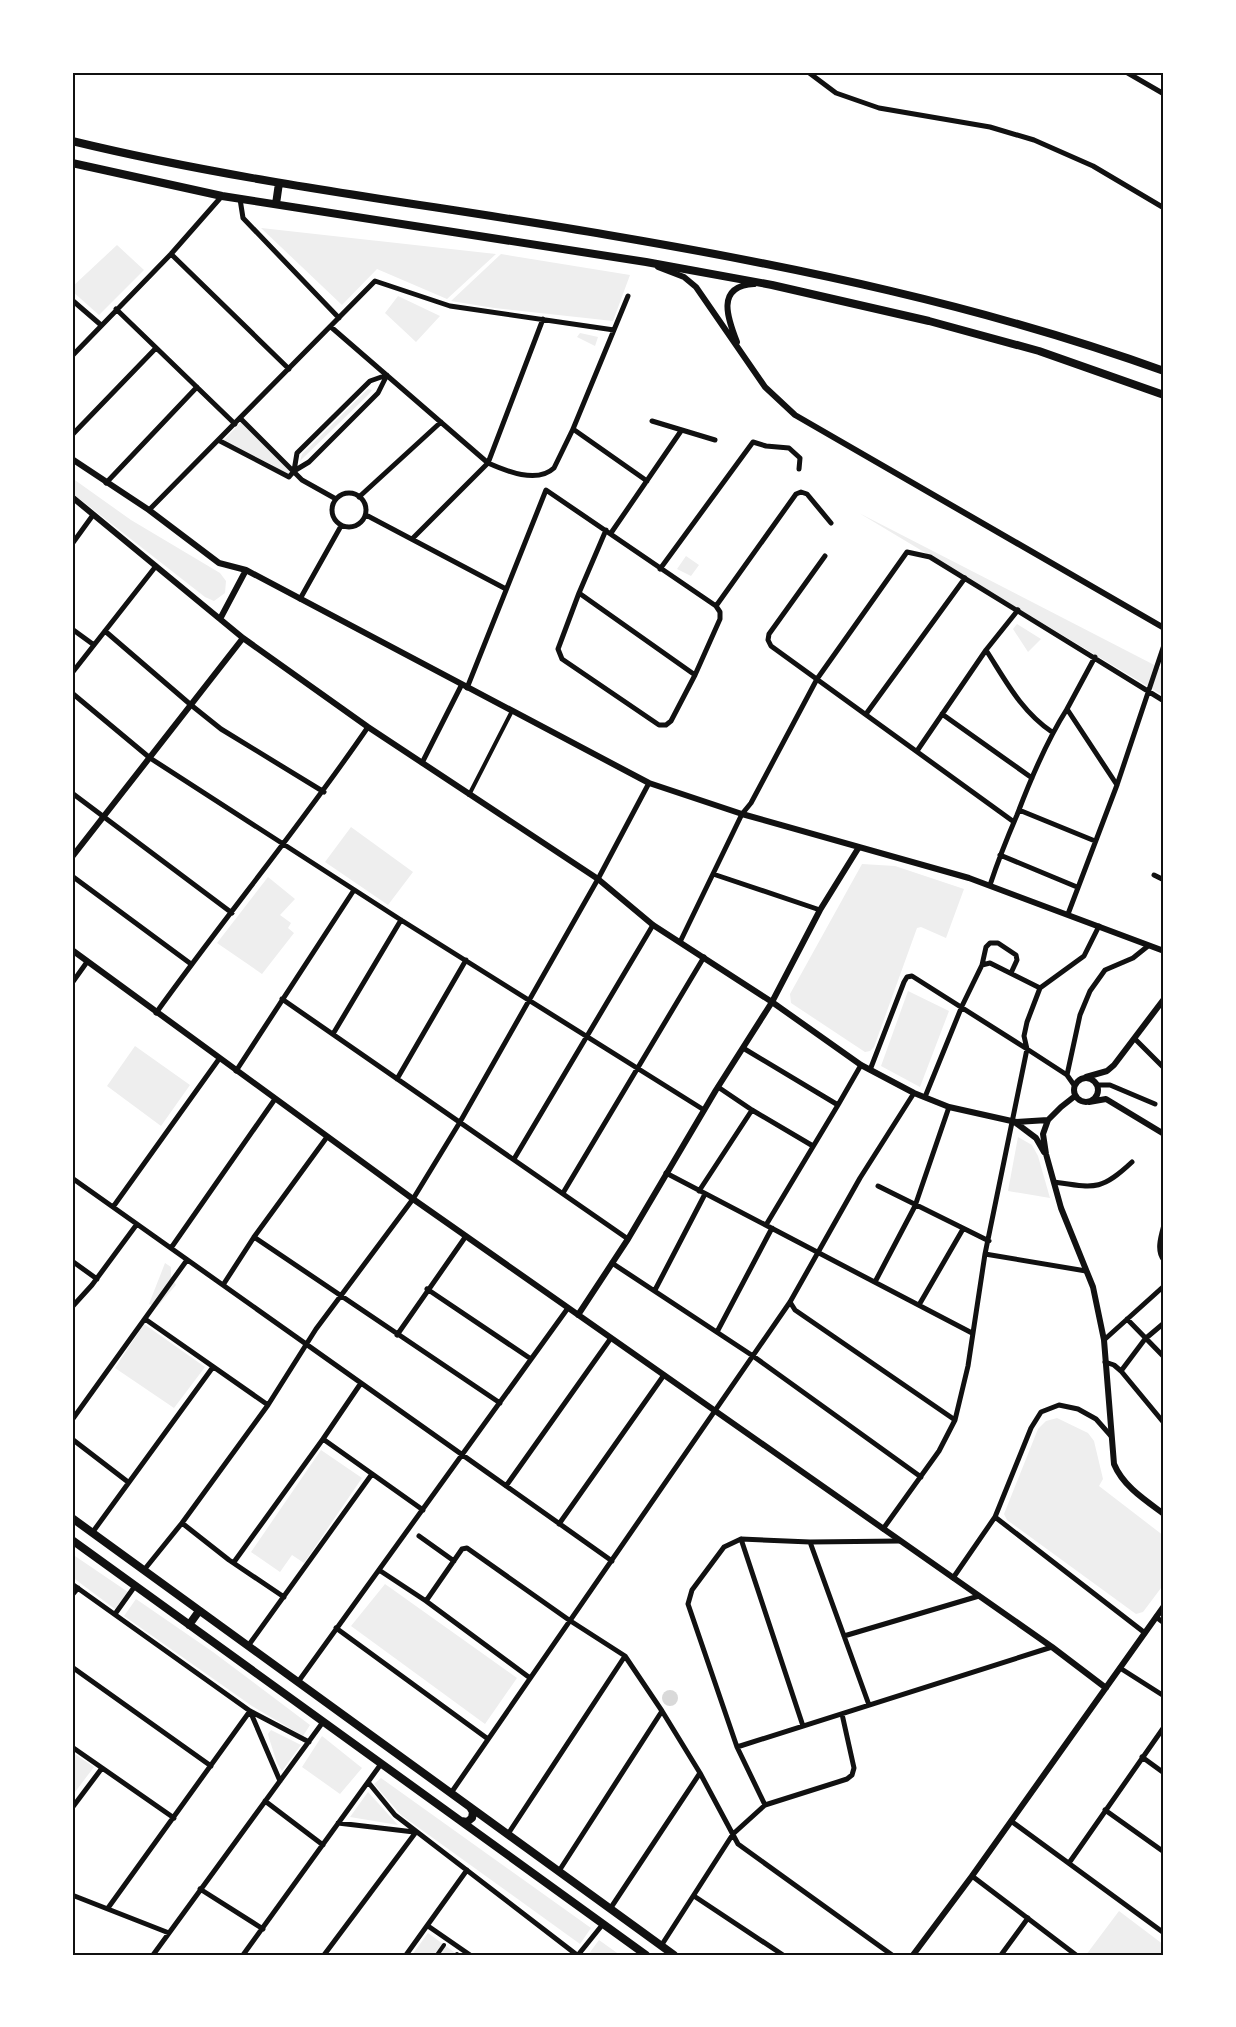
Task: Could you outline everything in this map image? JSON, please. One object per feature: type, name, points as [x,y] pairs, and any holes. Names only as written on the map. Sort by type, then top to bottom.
[{"type":"highway","points":[[72,141],[151,160],[279,183],[607,234],[825,275],[998,317],[1116,353],[1164,371]]},
{"type":"highway","points":[[72,163],[222,196],[646,262],[772,285],[929,321],[1039,351],[1164,395]]},
{"type":"highway","points":[[276,204],[279,183]]},
{"type":"main road","points":[[72,1518],[674,1955]]},
{"type":"main road","points":[[72,1540],[646,1955]]},
{"type":"main road","points":[[189,1625],[199,1611]]},
{"type":"main road","points":[[461,1821],[467,1822],[472,1818],[473,1812],[470,1807]]},
{"type":"main road","points":[[480,1835],[477,1829],[478,1823],[484,1820],[490,1821]]},
{"type":"street","points":[[808,72],[836,93],[879,108],[990,127],[1034,140],[1093,166],[1164,208]]},
{"type":"street","points":[[1126,72],[1164,94]]},
{"type":"street","points":[[72,356],[171,254],[222,196]]},
{"type":"street","points":[[240,199],[243,218],[339,318]]},
{"type":"street","points":[[171,254],[289,369]]},
{"type":"street","points":[[646,262],[680,275],[693,284],[765,387],[795,415],[1164,628]]},
{"type":"street","points":[[149,510],[220,441],[375,281],[450,306],[614,330]]},
{"type":"street","points":[[743,357],[728,318],[729,298],[738,289],[747,285],[772,285]]},
{"type":"street","points":[[331,327],[488,463],[509,472],[531,475],[548,473],[557,462],[628,296]]},
{"type":"street","points":[[72,300],[101,325]]},
{"type":"street","points":[[116,309],[235,424]]},
{"type":"street","points":[[412,539],[488,463],[543,319]]},
{"type":"street","points":[[72,435],[156,348]]},
{"type":"street","points":[[294,471],[297,453],[370,381],[387,375]]},
{"type":"street","points":[[220,441],[289,477],[309,462],[378,393],[387,375]]},
{"type":"street","points":[[106,483],[197,387]]},
{"type":"street","points":[[240,418],[302,480],[336,499]]},
{"type":"street","points":[[652,421],[715,440]]},
{"type":"street","points":[[359,497],[441,422]]},
{"type":"street","points":[[573,429],[646,481]]},
{"type":"street","points":[[422,763],[464,687],[546,490],[609,531],[660,569],[716,606],[720,612],[720,619],[695,675],[671,721],[666,725],[659,725],[562,659],[558,649],[579,593],[609,531],[681,431]]},
{"type":"street","points":[[660,569],[753,442],[766,446],[789,448],[800,458],[799,469]]},
{"type":"street","points":[[72,459],[149,510],[219,563],[246,570],[649,783],[742,814],[990,885],[1164,951]]},
{"type":"street","points":[[716,606],[796,494],[801,492],[807,494],[831,523]]},
{"type":"street","points":[[350,493],[359,497],[365,505],[366,515],[356,526],[341,526],[336,522],[332,513],[336,499],[350,493]]},
{"type":"street","points":[[72,497],[243,638],[368,727],[598,879],[653,925],[772,1002],[861,1065],[949,1107],[1014,1122],[1048,1120]]},
{"type":"street","points":[[72,544],[93,515]]},
{"type":"street","points":[[366,515],[506,589]]},
{"type":"street","points":[[300,599],[341,526]]},
{"type":"street","points":[[680,942],[742,814],[751,803],[817,679],[907,552],[930,557],[1164,701]]},
{"type":"street","points":[[825,556],[769,634],[768,640],[771,646],[1014,822]]},
{"type":"street","points":[[72,673],[156,566]]},
{"type":"street","points":[[220,619],[246,570]]},
{"type":"street","points":[[866,714],[965,578]]},
{"type":"street","points":[[579,593],[695,675]]},
{"type":"street","points":[[917,752],[986,650],[1018,610]]},
{"type":"street","points":[[72,629],[94,645]]},
{"type":"street","points":[[105,631],[221,729],[324,792]]},
{"type":"street","points":[[72,856],[243,638]]},
{"type":"street","points":[[1068,914],[1117,785],[1164,645]]},
{"type":"street","points":[[986,650],[1019,701],[1036,722],[1052,732]]},
{"type":"street","points":[[990,885],[1000,855],[1052,732],[1095,657]]},
{"type":"street","points":[[72,693],[150,758],[401,920],[704,1110]]},
{"type":"street","points":[[1067,709],[1117,785]]},
{"type":"street","points":[[469,795],[512,711]]},
{"type":"street","points":[[942,714],[1032,778]]},
{"type":"street","points":[[156,1013],[324,792],[368,727]]},
{"type":"street","points":[[144,1570],[182,1523],[268,1405],[306,1344],[413,1199],[460,1122],[598,879],[649,783]]},
{"type":"street","points":[[72,794],[232,913]]},
{"type":"street","points":[[1019,810],[1095,842]]},
{"type":"street","points":[[578,1315],[628,1239],[704,1110],[772,1002],[820,910],[859,847]]},
{"type":"street","points":[[1000,855],[1077,887]]},
{"type":"street","points":[[713,874],[820,910]]},
{"type":"street","points":[[1154,875],[1164,880]]},
{"type":"street","points":[[72,876],[191,964]]},
{"type":"street","points":[[236,1071],[354,890]]},
{"type":"street","points":[[333,1034],[401,920]]},
{"type":"street","points":[[514,1160],[653,925]]},
{"type":"street","points":[[883,1529],[939,1451],[955,1420],[968,1366],[985,1254],[1014,1122],[1027,1048],[1024,1036],[1027,1022],[1040,988],[1084,956],[1099,926]]},
{"type":"street","points":[[925,1097],[962,1006],[982,965],[986,947],[994,942],[1016,955],[1017,960],[1011,973]]},
{"type":"street","points":[[1066,1075],[1080,1015],[1090,991],[1105,970],[1133,958],[1148,946]]},
{"type":"street","points":[[72,950],[413,1199],[1052,1647],[1106,1688]]},
{"type":"street","points":[[563,1193],[704,957]]},
{"type":"street","points":[[397,1078],[466,960]]},
{"type":"street","points":[[72,983],[87,962]]},
{"type":"street","points":[[982,965],[990,963],[1040,988]]},
{"type":"street","points":[[870,1070],[907,977],[912,976],[962,1006],[1066,1075],[1074,1085],[1075,1096],[1082,1101],[1106,1099],[1164,1134]]},
{"type":"street","points":[[282,999],[628,1239]]},
{"type":"street","points":[[1074,1085],[1079,1079],[1107,1071],[1114,1065],[1164,999]]},
{"type":"street","points":[[1135,1039],[1164,1068]]},
{"type":"street","points":[[743,1048],[838,1105]]},
{"type":"street","points":[[113,1207],[219,1059]]},
{"type":"street","points":[[765,1225],[861,1065]]},
{"type":"street","points":[[1086,1077],[1093,1079],[1097,1085],[1098,1094],[1089,1102]]},
{"type":"street","points":[[1097,1085],[1117,1088],[1155,1104]]},
{"type":"street","points":[[718,1087],[813,1146]]},
{"type":"street","points":[[451,1793],[790,1302],[860,1178],[914,1092]]},
{"type":"street","points":[[1075,1096],[1048,1120],[1043,1134],[1046,1155],[1061,1208],[1093,1287],[1104,1340],[1114,1464],[1130,1487],[1164,1514]]},
{"type":"street","points":[[171,1248],[275,1099]]},
{"type":"street","points":[[875,1282],[915,1206],[949,1107]]},
{"type":"street","points":[[655,1290],[702,1192],[752,1110]]},
{"type":"street","points":[[1014,1122],[1036,1138],[1046,1155]]},
{"type":"street","points":[[223,1285],[327,1137]]},
{"type":"street","points":[[1054,1182],[1098,1186],[1113,1180],[1132,1162]]},
{"type":"street","points":[[666,1173],[972,1333]]},
{"type":"street","points":[[72,1178],[612,1561]]},
{"type":"street","points":[[878,1186],[989,1241]]},
{"type":"street","points":[[72,1307],[97,1279],[137,1224]]},
{"type":"street","points":[[1164,1225],[1160,1256],[1164,1260]]},
{"type":"street","points":[[717,1332],[772,1228]]},
{"type":"street","points":[[919,1305],[963,1229]]},
{"type":"street","points":[[397,1335],[466,1236]]},
{"type":"street","points":[[254,1238],[500,1403]]},
{"type":"street","points":[[985,1254],[1086,1271]]},
{"type":"street","points":[[72,1420],[188,1260]]},
{"type":"street","points":[[72,1262],[97,1279]]},
{"type":"street","points":[[612,1263],[753,1356],[921,1477]]},
{"type":"street","points":[[1104,1340],[1164,1286]]},
{"type":"street","points":[[427,1289],[531,1359]]},
{"type":"street","points":[[790,1302],[795,1310],[955,1420]]},
{"type":"street","points":[[298,1682],[568,1308]]},
{"type":"street","points":[[1127,1319],[1164,1357]]},
{"type":"street","points":[[145,1320],[268,1405]]},
{"type":"street","points":[[1121,1371],[1145,1339],[1164,1323]]},
{"type":"street","points":[[506,1486],[611,1338]]},
{"type":"street","points":[[1105,1362],[1121,1371],[1164,1423]]},
{"type":"street","points":[[92,1533],[213,1367]]},
{"type":"street","points":[[559,1524],[664,1375]]},
{"type":"street","points":[[234,1562],[361,1383]]},
{"type":"street","points":[[953,1578],[995,1517],[1031,1428],[1041,1412],[1059,1405],[1078,1409],[1096,1419],[1111,1436]]},
{"type":"street","points":[[72,1439],[128,1482]]},
{"type":"street","points":[[323,1439],[423,1510]]},
{"type":"street","points":[[248,1646],[372,1474]]},
{"type":"street","points":[[995,1517],[1145,1633]]},
{"type":"street","points":[[182,1523],[284,1597]]},
{"type":"street","points":[[419,1536],[454,1561]]},
{"type":"street","points":[[765,1805],[737,1747],[688,1604],[692,1590],[724,1547],[741,1539],[810,1542],[900,1541]]},
{"type":"street","points":[[741,1539],[803,1726]]},
{"type":"street","points":[[810,1542],[869,1705]]},
{"type":"street","points":[[426,1601],[462,1549],[467,1548],[569,1620],[625,1656],[700,1773],[738,1844],[892,1955]]},
{"type":"street","points":[[379,1570],[426,1601],[530,1678]]},
{"type":"street","points":[[72,1584],[250,1711],[309,1742]]},
{"type":"street","points":[[115,1614],[135,1586]]},
{"type":"street","points":[[72,1595],[78,1588]]},
{"type":"street","points":[[844,1636],[979,1596]]},
{"type":"street","points":[[913,1955],[1164,1606]]},
{"type":"street","points":[[1156,1617],[1164,1623]]},
{"type":"street","points":[[336,1628],[488,1739]]},
{"type":"street","points":[[737,1747],[1052,1647]]},
{"type":"street","points":[[508,1834],[625,1656]]},
{"type":"street","points":[[72,1667],[212,1766]]},
{"type":"street","points":[[1120,1668],[1164,1696]]},
{"type":"street","points":[[108,1908],[250,1711]]},
{"type":"street","points":[[250,1711],[280,1781]]},
{"type":"street","points":[[559,1871],[662,1712]]},
{"type":"street","points":[[661,1946],[733,1834],[765,1805],[847,1779],[852,1775],[854,1768],[842,1714]]},
{"type":"street","points":[[153,1955],[323,1722]]},
{"type":"street","points":[[1069,1863],[1164,1727]]},
{"type":"street","points":[[72,1747],[174,1818]]},
{"type":"street","points":[[1143,1757],[1164,1773]]},
{"type":"street","points":[[243,1955],[381,1764]]},
{"type":"street","points":[[72,1808],[102,1768]]},
{"type":"street","points":[[610,1909],[700,1773]]},
{"type":"street","points":[[368,1782],[394,1815],[577,1955],[603,1924]]},
{"type":"street","points":[[266,1801],[323,1845]]},
{"type":"street","points":[[1105,1810],[1164,1852]]},
{"type":"street","points":[[1011,1821],[1164,1933]]},
{"type":"street","points":[[338,1824],[416,1832]]},
{"type":"street","points":[[324,1955],[416,1832]]},
{"type":"street","points":[[406,1955],[467,1870]]},
{"type":"street","points":[[972,1876],[1076,1955]]},
{"type":"street","points":[[200,1889],[263,1929]]},
{"type":"street","points":[[72,1895],[169,1933]]},
{"type":"street","points":[[694,1896],[783,1955]]},
{"type":"street","points":[[1001,1955],[1028,1918]]},
{"type":"street","points":[[428,1926],[470,1955]]},
{"type":"street","points":[[437,1955],[444,1945]]},
{"type":"shaded area","points":[[261,228],[496,254],[447,299],[377,269],[342,305]]},
{"type":"shaded area","points":[[117,245],[144,270],[99,315],[72,291],[72,287]]},
{"type":"shaded area","points":[[501,254],[630,275],[613,321],[451,301]]},
{"type":"shaded area","points":[[398,296],[440,316],[416,342],[385,313]]},
{"type":"shaded area","points":[[580,333],[598,337],[595,346],[577,337]]},
{"type":"shaded area","points":[[368,389],[372,390],[300,461],[302,454]]},
{"type":"shaded area","points":[[241,422],[291,471],[289,474],[224,440]]},
{"type":"shaded area","points":[[72,478],[131,520],[220,573],[226,581],[225,593],[214,601],[205,597],[72,493]]},
{"type":"shaded area","points":[[859,513],[1164,670],[1164,696]]},
{"type":"shaded area","points":[[686,556],[699,565],[691,576],[677,569]]},
{"type":"shaded area","points":[[1017,624],[1041,639],[1028,652],[1013,629]]},
{"type":"shaded area","points":[[351,827],[413,872],[388,905],[325,862]]},
{"type":"shaded area","points":[[862,864],[895,866],[964,889],[946,938],[921,927],[917,928],[874,1047],[865,1052],[791,1003],[790,994]]},
{"type":"shaded area","points":[[268,877],[295,899],[280,915],[291,923],[288,928],[294,933],[262,974],[217,943]]},
{"type":"shaded area","points":[[908,991],[949,1011],[920,1087],[881,1066]]},
{"type":"shaded area","points":[[135,1046],[190,1085],[161,1126],[107,1086]]},
{"type":"shaded area","points":[[1018,1137],[1032,1145],[1038,1156],[1050,1198],[1008,1191]]},
{"type":"shaded area","points":[[165,1263],[171,1267],[171,1276],[176,1285],[157,1307],[149,1304]]},
{"type":"shaded area","points":[[144,1324],[205,1367],[174,1408],[115,1368]]},
{"type":"shaded area","points":[[1057,1418],[1088,1433],[1094,1441],[1103,1479],[1099,1486],[1164,1536],[1164,1584],[1143,1612],[1136,1614],[1007,1520],[1004,1514],[1038,1429],[1046,1421]]},
{"type":"shaded area","points":[[321,1450],[362,1478],[304,1563],[292,1555],[280,1572],[251,1552]]},
{"type":"shaded area","points":[[72,1554],[128,1592],[115,1609],[72,1577]]},
{"type":"shaded area","points":[[385,1584],[517,1678],[485,1724],[351,1626]]},
{"type":"shaded area","points":[[136,1599],[213,1652],[310,1725],[303,1736],[252,1706],[124,1616]]},
{"type":"shaded area","points":[[670,1690],[678,1698],[670,1706],[662,1698]]},
{"type":"shaded area","points":[[271,1730],[301,1745],[282,1771],[269,1738],[268,1734]]},
{"type":"shaded area","points":[[322,1736],[362,1768],[340,1794],[302,1767]]},
{"type":"shaded area","points":[[72,1752],[94,1767],[72,1796]]},
{"type":"shaded area","points":[[381,1778],[591,1928],[580,1944],[401,1815],[374,1784]]},
{"type":"shaded area","points":[[368,1792],[398,1825],[350,1817]]},
{"type":"shaded area","points":[[1119,1911],[1164,1945],[1164,1955],[1086,1955]]},
{"type":"shaded area","points":[[428,1933],[458,1955],[412,1955]]},
{"type":"shaded area","points":[[599,1940],[620,1955],[588,1955]]}]
